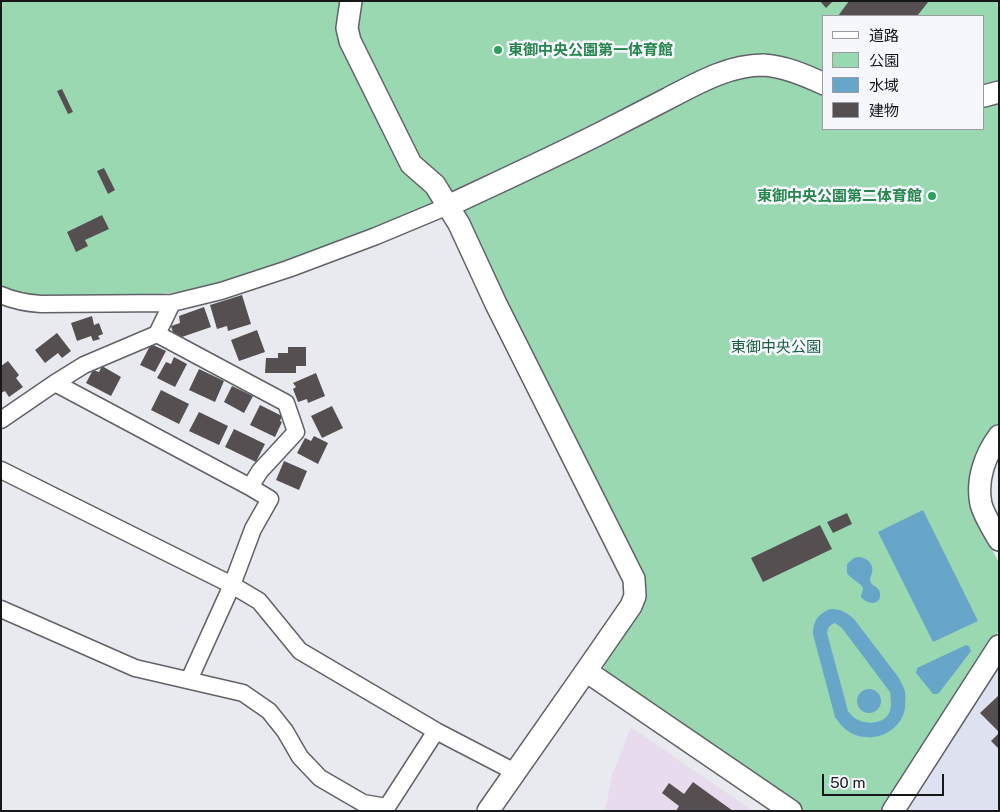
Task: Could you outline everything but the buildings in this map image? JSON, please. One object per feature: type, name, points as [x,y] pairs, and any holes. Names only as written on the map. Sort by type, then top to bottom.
[{"type":"street","points":[[351,1],[347,28],[350,41],[412,164],[435,185],[459,224],[500,313],[634,579],[634,596],[631,606],[488,811]]},
{"type":"street","points":[[1,295],[23,303],[41,304],[172,303],[220,291],[288,270],[448,206],[723,72],[763,65],[806,75],[822,83]]},
{"type":"street","points":[[985,96],[999,92]]},
{"type":"street","points":[[1,420],[84,365],[157,334],[172,303]]},
{"type":"street","points":[[157,334],[286,403],[296,432],[260,471],[250,487]]},
{"type":"street","points":[[55,383],[270,499],[252,529],[232,585],[190,680]]},
{"type":"street","points":[[999,436],[989,452],[982,469],[980,486],[982,504],[999,540]]},
{"type":"street","points":[[1,470],[232,585],[259,601],[300,651],[436,731],[515,772]]},
{"type":"street","points":[[1,609],[135,668],[243,693],[270,711],[285,731],[300,757],[320,778],[363,803],[387,807],[436,731]]},
{"type":"street","points":[[893,811],[999,646]]},
{"type":"street","points":[[586,671],[791,811]]},
{"type":"shaded area","points":[[999,663],[999,811],[902,811]]},
{"type":"shaded area","points":[[631,727],[753,811],[605,811],[612,775]]},
{"type":"green space","name":"東御中央公園","points":[[1,1],[999,1],[999,427],[972,510],[999,563],[999,630],[884,811],[802,811],[607,675],[604,667],[606,658],[639,606],[452,194],[339,244],[192,291],[159,294],[27,295],[1,287]]},
{"type":"water","points":[[923,510],[978,621],[933,642],[878,532]]},
{"type":"water","points":[[859,557],[868,560],[871,564],[870,581],[880,593],[877,602],[871,603],[864,600],[861,597],[862,586],[847,573],[847,564],[854,558]]},
{"type":"water","points":[[830,609],[840,610],[854,619],[899,678],[905,692],[905,708],[898,724],[892,730],[876,737],[859,736],[846,730],[835,717],[813,634],[815,622]],"holes":[[[835,623],[842,628],[890,692],[891,705],[889,713],[887,717],[879,721],[870,723],[860,721],[848,711],[827,633],[829,626]]]},
{"type":"water","points":[[966,645],[969,646],[971,651],[939,693],[933,694],[916,673],[917,668]]},
{"type":"water","points":[[869,689],[874,690],[880,696],[880,706],[874,712],[869,713],[864,712],[858,706],[857,701],[858,696],[864,690]]},
{"type":"place","name":"東御中央公園第一体育館","points":[[498,50]]},
{"type":"place","name":"東御中央公園第二体育館","points":[[932,196]]}]
